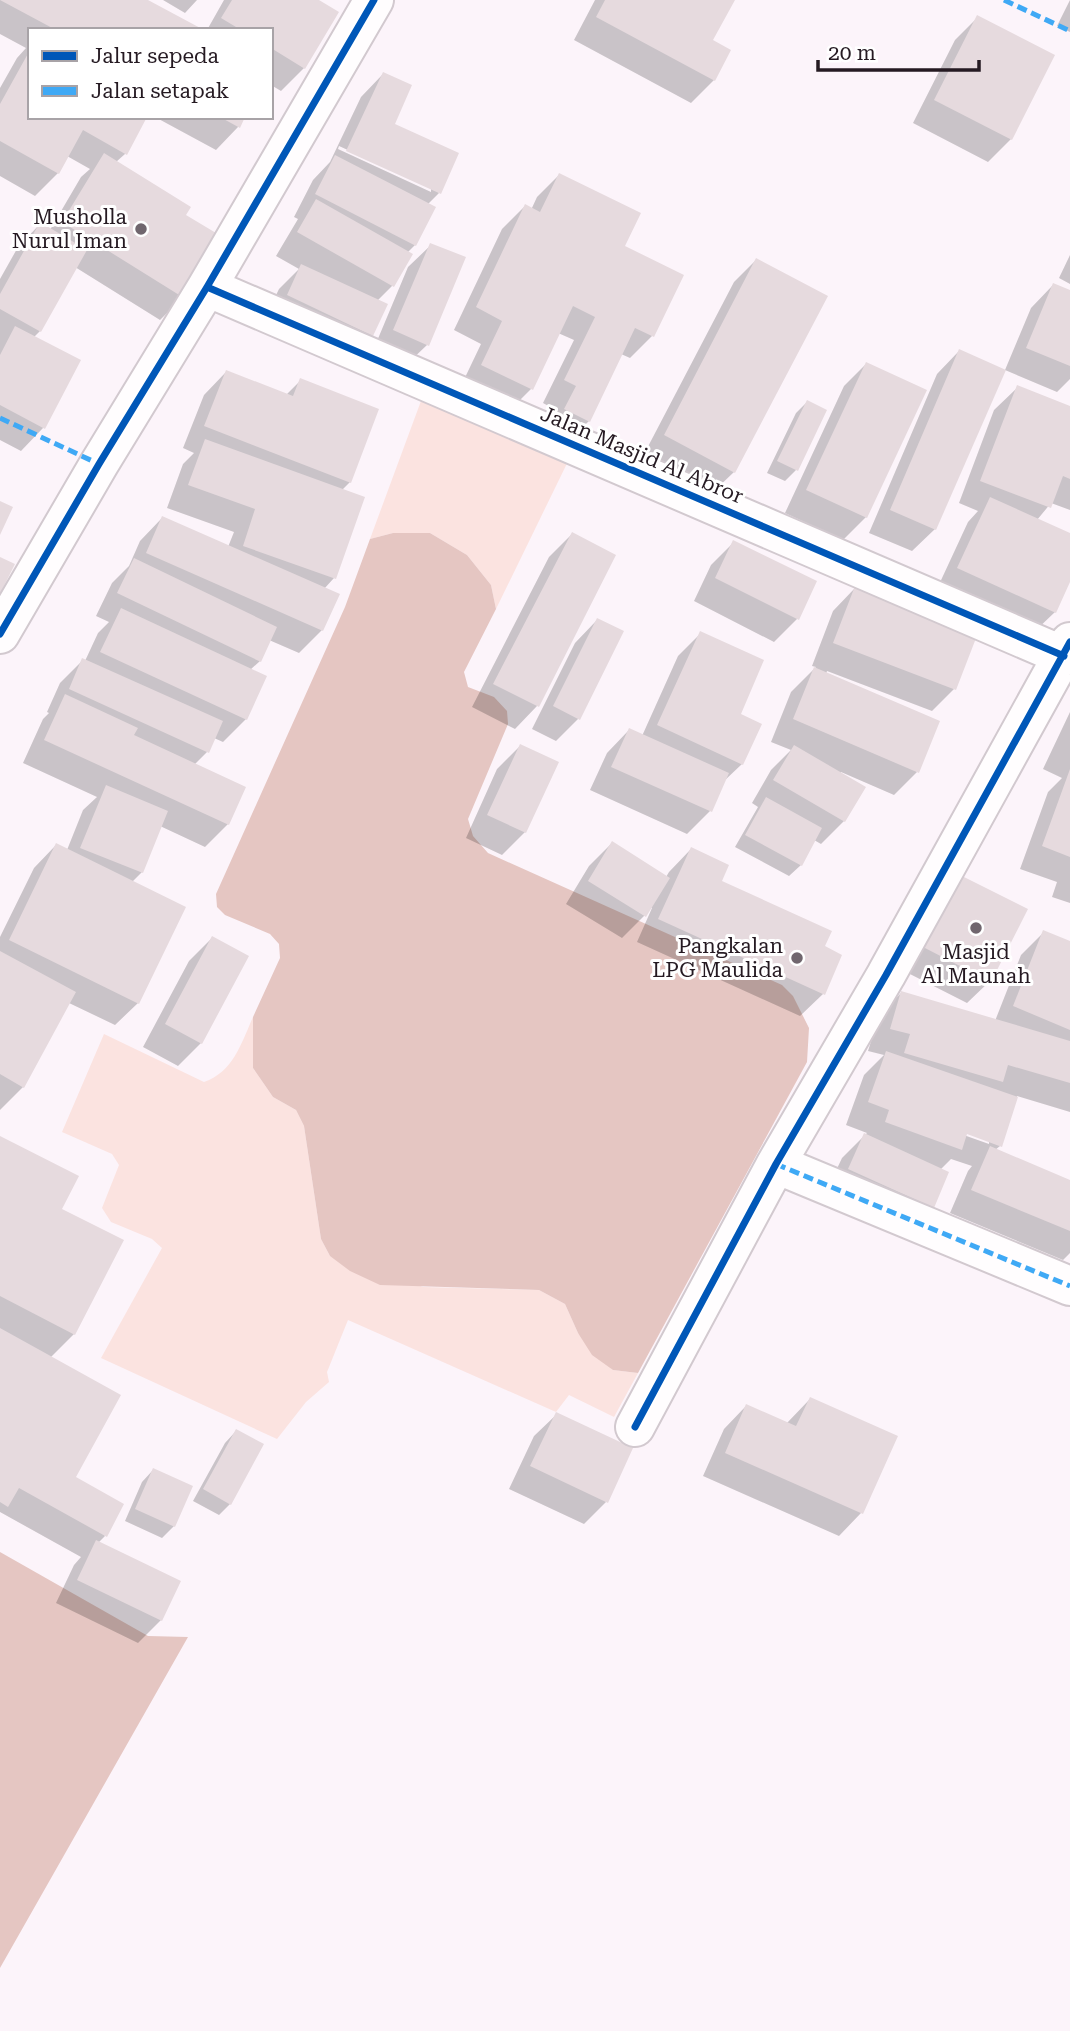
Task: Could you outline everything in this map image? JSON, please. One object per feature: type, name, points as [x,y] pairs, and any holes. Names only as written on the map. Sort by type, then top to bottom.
[{"type":"street","points":[[0,634],[374,0]]},
{"type":"street","name":"Jalan Masjid Al Abror","points":[[207,287],[1067,649]]},
{"type":"street","points":[[635,1427],[776,1164],[892,963],[1067,649]]},
{"type":"street","points":[[776,1164],[1070,1286]]},
{"type":"shaded area","points":[[428,382],[576,445],[496,609],[491,585],[467,555],[430,533],[393,533],[370,539]]},
{"type":"shaded area","points":[[393,533],[430,533],[467,555],[491,585],[496,609],[464,672],[468,687],[494,697],[507,711],[508,724],[468,819],[473,836],[488,853],[782,985],[793,996],[809,1028],[807,1062],[638,1373],[613,1370],[592,1355],[565,1304],[539,1290],[380,1285],[350,1271],[330,1256],[321,1239],[304,1126],[296,1110],[273,1097],[253,1068],[253,1017],[280,958],[279,944],[270,934],[225,915],[217,907],[216,894],[345,607],[370,539]]},
{"type":"shaded area","points":[[253,1017],[253,1068],[273,1097],[296,1110],[304,1126],[321,1239],[330,1256],[423,1287],[539,1290],[565,1304],[578,1333],[613,1370],[638,1373],[614,1417],[569,1395],[556,1412],[348,1320],[327,1372],[329,1382],[306,1402],[277,1439],[101,1358],[162,1248],[152,1239],[111,1222],[102,1208],[119,1165],[112,1154],[62,1132],[104,1034],[204,1082],[229,1064]]},
{"type":"shaded area","points":[[0,1552],[148,1636],[188,1637],[0,1968]]},
{"type":"building","points":[[0,0],[148,0],[200,28],[52,28]]},
{"type":"building","points":[[232,0],[319,0],[339,12],[305,69],[273,49],[273,28],[238,28],[221,18]]},
{"type":"building","points":[[605,0],[735,0],[713,40],[731,50],[715,81],[596,17]]},
{"type":"building","points":[[977,15],[1055,55],[1012,140],[934,100]]},
{"type":"building","points":[[28,54],[28,119],[146,119],[127,155],[83,130],[59,174],[0,141],[0,104]]},
{"type":"building","points":[[383,72],[412,85],[395,124],[459,153],[441,194],[346,151]]},
{"type":"building","points":[[224,119],[244,119],[240,128]]},
{"type":"building","name":"Musholla Nurul Iman","points":[[104,153],[191,207],[186,215],[221,236],[184,298],[62,222]]},
{"type":"building","points":[[335,155],[436,207],[416,246],[315,194]]},
{"type":"building","points":[[559,173],[641,213],[625,246],[684,275],[654,337],[635,328],[590,422],[564,409],[576,386],[564,380],[595,317],[573,306],[533,390],[481,365],[502,321],[476,307],[525,204],[540,212]]},
{"type":"building","points":[[316,199],[413,254],[394,287],[297,232]]},
{"type":"building","points":[[40,222],[87,250],[41,332],[0,309],[0,294]]},
{"type":"building","points":[[430,243],[466,257],[429,346],[393,330]]},
{"type":"building","points":[[756,258],[828,296],[735,473],[664,435]]},
{"type":"building","points":[[301,264],[388,304],[373,336],[287,295]]},
{"type":"building","points":[[1053,283],[1070,290],[1070,366],[1026,348]]},
{"type":"building","points":[[15,326],[81,360],[45,429],[0,405],[0,355]]},
{"type":"building","points":[[959,349],[1006,370],[936,530],[890,510]]},
{"type":"building","points":[[866,362],[927,390],[867,518],[806,490]]},
{"type":"building","points":[[226,370],[293,396],[300,378],[379,409],[351,483],[204,426]]},
{"type":"building","points":[[1017,385],[1070,406],[1070,479],[1063,476],[1051,508],[980,481]]},
{"type":"building","points":[[807,400],[827,410],[798,471],[777,461]]},
{"type":"building","points":[[205,439],[365,497],[336,579],[243,546],[255,509],[188,485]]},
{"type":"building","points":[[990,497],[1070,533],[1070,582],[1056,613],[957,568]]},
{"type":"building","points":[[0,501],[13,507],[0,535]]},
{"type":"building","points":[[162,516],[340,594],[323,631],[146,553]]},
{"type":"building","points":[[572,532],[616,555],[539,707],[493,684]]},
{"type":"building","points":[[733,540],[817,581],[799,620],[715,578]]},
{"type":"building","points":[[0,557],[15,564],[0,594]]},
{"type":"building","points":[[134,558],[277,627],[261,662],[117,593]]},
{"type":"building","points":[[855,586],[978,633],[956,690],[833,643]]},
{"type":"building","points":[[121,608],[267,676],[247,720],[100,652]]},
{"type":"building","points":[[597,618],[624,631],[580,720],[553,706]]},
{"type":"building","points":[[700,631],[764,660],[741,714],[762,724],[743,765],[657,725]]},
{"type":"building","points":[[82,658],[223,721],[209,753],[69,689]]},
{"type":"building","points":[[814,667],[940,721],[919,773],[793,719]]},
{"type":"building","points":[[65,694],[138,728],[134,735],[246,787],[229,825],[44,740]]},
{"type":"building","points":[[629,728],[729,773],[712,812],[611,767]]},
{"type":"building","points":[[520,744],[559,762],[526,833],[487,815]]},
{"type":"building","points":[[794,745],[866,787],[845,822],[773,780]]},
{"type":"building","points":[[1070,769],[1070,857],[1042,846]]},
{"type":"building","points":[[106,785],[168,811],[143,873],[80,848]]},
{"type":"building","points":[[766,797],[822,828],[802,866],[745,835]]},
{"type":"building","points":[[612,841],[670,878],[646,917],[588,881]]},
{"type":"building","points":[[56,843],[186,907],[139,1004],[9,940]]},
{"type":"building","points":[[691,847],[729,865],[722,881],[832,931],[825,946],[842,955],[825,995],[658,919]]},
{"type":"building","name":"Masjid Al Maunah","points":[[960,875],[1028,909],[991,982],[923,947]]},
{"type":"building","points":[[1043,930],[1070,941],[1070,1030],[1013,1006]]},
{"type":"building","points":[[212,936],[249,956],[202,1044],[165,1024]]},
{"type":"building","points":[[0,951],[76,992],[24,1088],[0,1074]]},
{"type":"building","points":[[901,991],[1070,1041],[1070,1083],[1008,1065],[1003,1082],[904,1053],[910,1034],[890,1029]]},
{"type":"building","points":[[886,1051],[1018,1097],[1002,1147],[967,1134],[962,1150],[885,1122],[889,1110],[868,1102]]},
{"type":"building","points":[[864,1133],[949,1172],[934,1208],[848,1169]]},
{"type":"building","points":[[0,1136],[79,1176],[62,1209],[124,1240],[75,1335],[0,1296]]},
{"type":"building","points":[[990,1146],[1070,1180],[1070,1231],[971,1190]]},
{"type":"building","points":[[0,1328],[121,1395],[76,1477],[124,1504],[107,1537],[19,1488],[8,1507],[0,1502]]},
{"type":"building","points":[[810,1397],[898,1436],[863,1514],[725,1453],[746,1404],[796,1426]]},
{"type":"building","points":[[556,1412],[633,1448],[608,1503],[530,1466]]},
{"type":"building","points":[[236,1429],[264,1444],[231,1505],[203,1489]]},
{"type":"building","points":[[153,1468],[193,1486],[175,1527],[135,1509]]},
{"type":"building","points":[[96,1540],[181,1581],[162,1621],[77,1580]]},
{"type":"marked path","points":[[1004,0],[1070,31]]},
{"type":"marked path","points":[[0,418],[99,464]]},
{"type":"marked path","points":[[776,1164],[1070,1286]]},
{"type":"cycle path","points":[[0,634],[374,0]]},
{"type":"cycle path","points":[[207,287],[1064,656]]},
{"type":"cycle path","points":[[635,1427],[776,1164],[886,975],[1070,642]]},
{"type":"place","name":"Musholla Nurul Iman","points":[[141,229]]},
{"type":"place","name":"Masjid Al Maunah","points":[[976,928]]},
{"type":"place","name":"Pangkalan LPG Maulida","points":[[797,958]]}]
